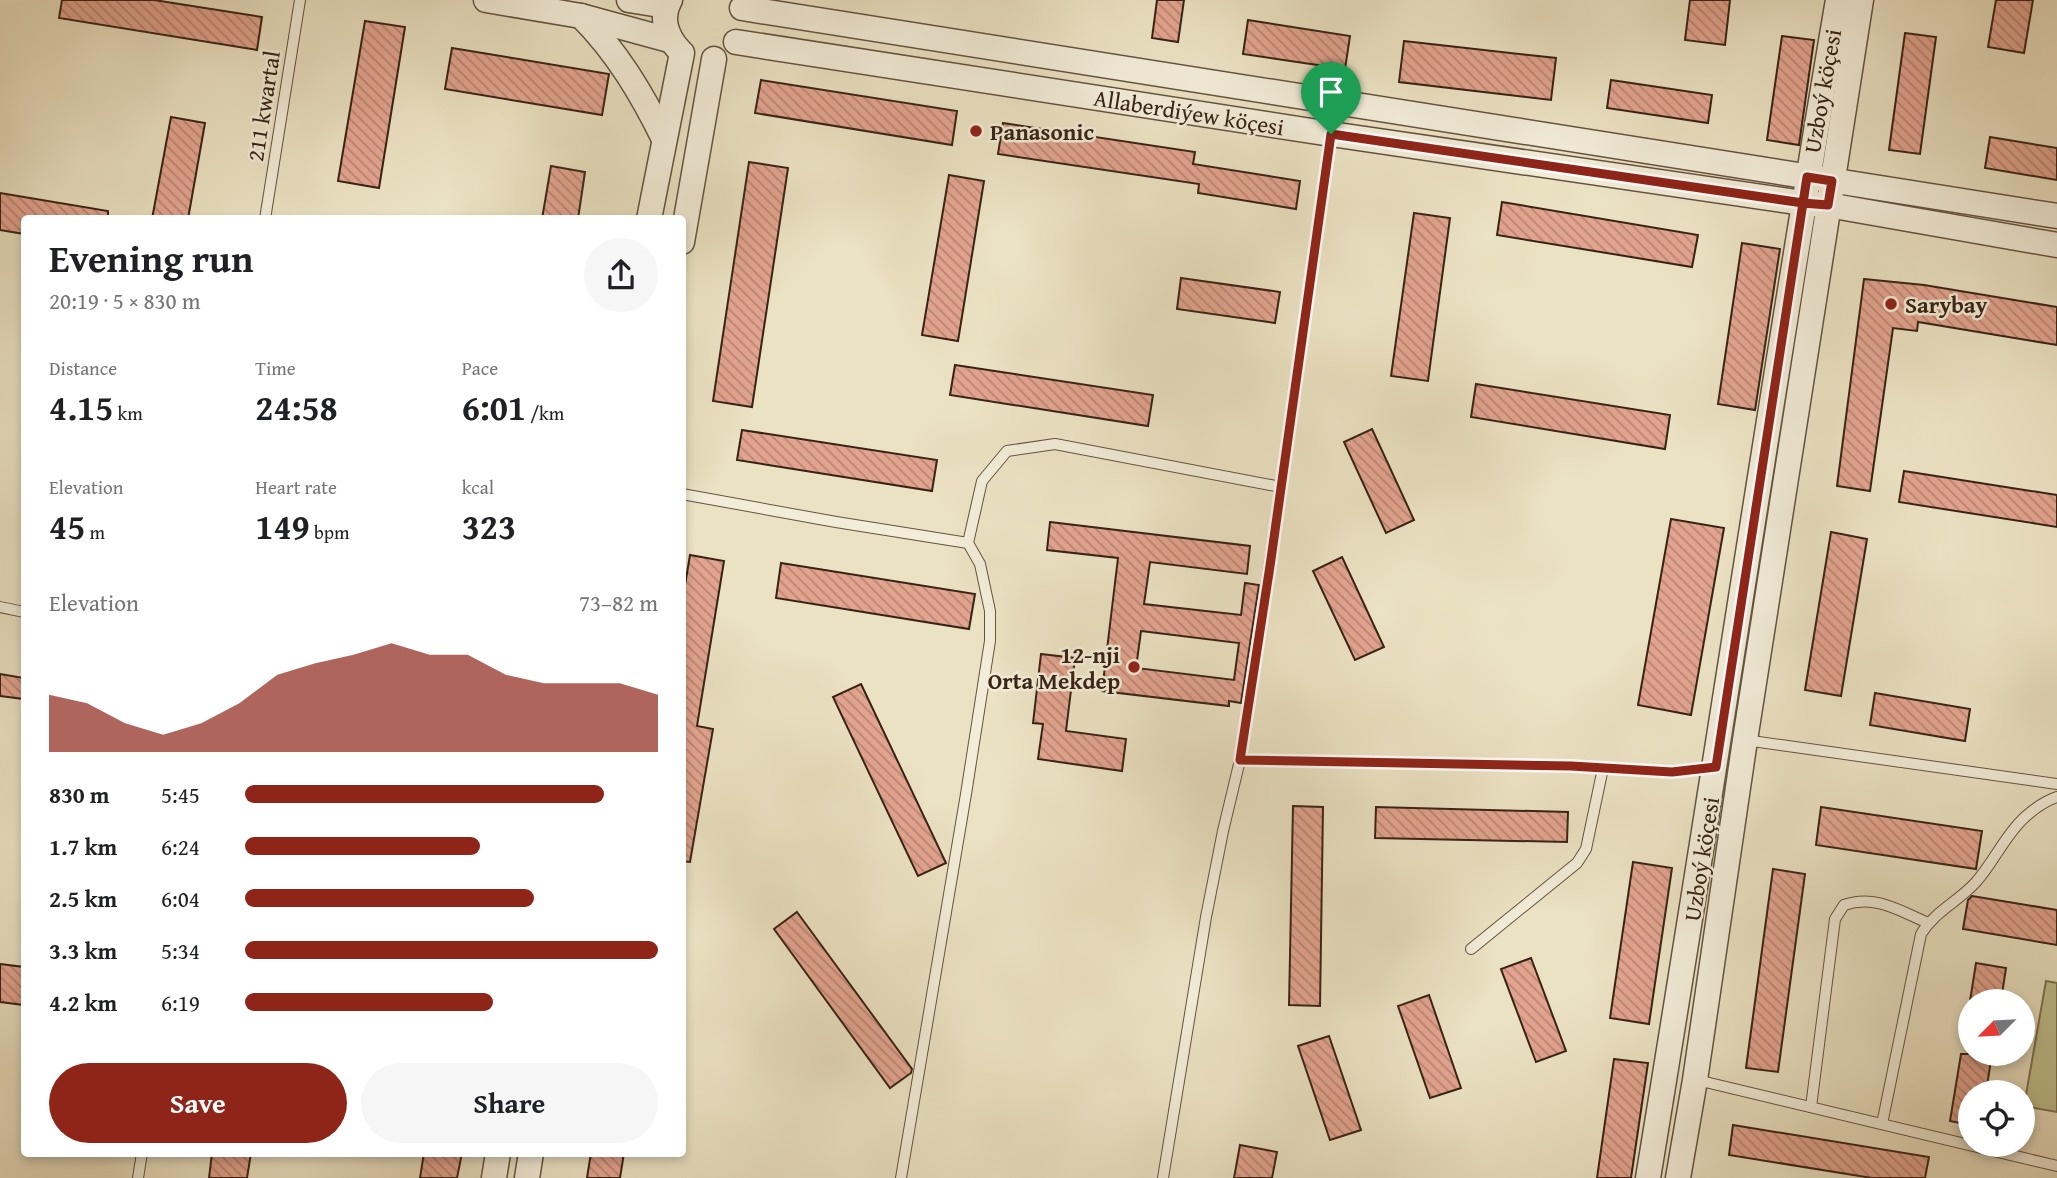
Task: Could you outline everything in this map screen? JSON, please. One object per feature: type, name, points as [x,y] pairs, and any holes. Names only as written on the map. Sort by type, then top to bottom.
[{"type":"street","points":[[486,0],[581,16],[676,46],[690,57],[714,59],[724,54],[736,42],[744,26],[740,4]]},
{"type":"street","points":[[629,0],[668,3],[664,17],[676,46],[664,139],[650,215]]},
{"type":"street","name":"Uzboý köçesi","points":[[1648,1178],[1716,767],[1807,177],[1838,0]]},
{"type":"street","name":"Uzboý köçesi","points":[[1678,1178],[1696,1080],[1745,740],[1861,0]]},
{"type":"street","name":"Allaberdiýew köçesi","points":[[740,4],[1807,177],[1830,193],[2057,245]]},
{"type":"street","points":[[581,16],[601,36],[642,94],[664,139]]},
{"type":"street","name":"Allaberdiýew köçesi","points":[[736,42],[1331,134],[1803,203],[1830,193],[2057,216]]},
{"type":"street","points":[[686,219],[714,59]]},
{"type":"street","points":[[494,1178],[497,1157]]},
{"type":"street","points":[[527,1178],[530,1157]]},
{"type":"lane","name":"211 kwartal","points":[[266,215],[300,0]]},
{"type":"lane","points":[[1163,1178],[1209,905],[1240,760],[1331,134]]},
{"type":"lane","points":[[901,1178],[989,641],[988,599],[980,564],[968,543],[982,481],[1007,451],[1055,444],[1281,487]]},
{"type":"lane","points":[[686,495],[968,543]]},
{"type":"lane","points":[[0,607],[21,611]]},
{"type":"lane","points":[[1745,740],[2057,784]]},
{"type":"lane","points":[[1240,760],[1604,768],[1672,772],[1716,767]]},
{"type":"lane","points":[[1471,949],[1577,863],[1586,849],[1604,768]]},
{"type":"lane","points":[[1882,1124],[1922,934],[1936,913],[1957,901],[1994,862],[2024,818],[2057,797]]},
{"type":"lane","points":[[1811,1107],[1836,919],[1844,905],[1857,900],[1872,900],[1928,923]]},
{"type":"lane","points":[[1696,1080],[2057,1166]]},
{"type":"lane","points":[[138,1178],[141,1157]]},
{"type":"green space","points":[[2046,981],[2057,983],[2057,1112],[2035,1108],[2035,1080],[2029,1080],[2031,1066],[2035,1066],[2035,1044]]},
{"type":"building","points":[[62,0],[154,0],[262,17],[257,50],[59,18]]},
{"type":"building","points":[[1157,0],[1184,0],[1178,42],[1152,38]]},
{"type":"building","points":[[1690,0],[1730,0],[1725,45],[1685,40]]},
{"type":"building","points":[[1996,0],[2033,0],[2024,53],[1988,47]]},
{"type":"building","points":[[1248,20],[1350,36],[1345,69],[1243,54]]},
{"type":"building","points":[[365,21],[405,27],[379,188],[338,181]]},
{"type":"building","points":[[1905,33],[1936,37],[1920,154],[1889,150]]},
{"type":"building","points":[[1782,36],[1814,40],[1799,145],[1767,140]]},
{"type":"building","points":[[1404,41],[1556,58],[1551,100],[1399,82]]},
{"type":"building","points":[[452,48],[609,74],[602,115],[445,89]]},
{"type":"building","points":[[761,80],[957,111],[952,145],[755,113]]},
{"type":"building","points":[[1611,80],[1712,95],[1708,123],[1607,108]]},
{"type":"building","points":[[171,117],[205,123],[189,215],[153,215]]},
{"type":"building","points":[[1003,123],[1195,152],[1193,164],[1300,181],[1296,209],[1198,193],[1199,184],[998,154]]},
{"type":"building","points":[[1990,137],[2057,148],[2057,180],[1985,168]]},
{"type":"building","points":[[749,162],[788,168],[752,407],[713,401]]},
{"type":"building","points":[[551,166],[585,172],[579,215],[543,215]]},
{"type":"building","points":[[949,175],[984,181],[958,341],[922,335]]},
{"type":"building","points":[[0,193],[108,211],[108,215],[21,215],[21,234],[0,230]]},
{"type":"building","points":[[1502,202],[1698,235],[1692,267],[1497,235]]},
{"type":"building","points":[[1414,213],[1450,218],[1428,381],[1391,376]]},
{"type":"building","points":[[1742,243],[1780,249],[1755,410],[1718,404]]},
{"type":"building","points":[[1181,278],[1280,292],[1275,323],[1177,309]]},
{"type":"building","points":[[1864,279],[1924,285],[2057,307],[2057,345],[1918,322],[1917,331],[1893,328],[1870,491],[1837,486]]},
{"type":"building","points":[[955,365],[1153,395],[1148,426],[950,395]]},
{"type":"building","points":[[1476,384],[1670,415],[1665,449],[1471,417]]},
{"type":"building","points":[[1372,429],[1414,520],[1386,533],[1344,442]]},
{"type":"building","points":[[742,430],[937,460],[932,491],[737,460]]},
{"type":"building","points":[[1904,471],[2057,495],[2057,527],[1899,502]]},
{"type":"building","points":[[1671,519],[1724,528],[1691,715],[1638,705]]},
{"type":"building","points":[[1050,522],[1250,546],[1247,574],[1150,562],[1144,604],[1241,615],[1245,583],[1259,585],[1241,703],[1229,701],[1229,706],[1102,691],[1118,558],[1047,550]],"holes":[[[1141,631],[1239,643],[1234,680],[1136,668]]]},
{"type":"building","points":[[1831,532],[1867,539],[1841,696],[1805,690]]},
{"type":"building","points":[[690,555],[724,561],[697,726],[713,729],[690,862],[686,862],[686,579]]},
{"type":"building","points":[[1342,557],[1384,647],[1355,660],[1313,571]]},
{"type":"building","points":[[781,563],[975,594],[969,629],[776,598]]},
{"type":"building","points":[[1041,654],[1075,658],[1066,731],[1126,739],[1122,771],[1038,759],[1043,724],[1033,723]]},
{"type":"building","points":[[0,674],[21,678],[21,699],[0,696]]},
{"type":"building","points":[[861,684],[946,863],[918,876],[833,697]]},
{"type":"building","points":[[1875,693],[1970,709],[1965,741],[1870,725]]},
{"type":"building","points":[[1293,806],[1323,807],[1320,1006],[1289,1005]]},
{"type":"building","points":[[1376,807],[1568,812],[1567,842],[1375,838]]},
{"type":"building","points":[[1821,807],[1982,831],[1976,869],[1816,845]]},
{"type":"building","points":[[1633,862],[1672,868],[1649,1024],[1610,1018]]},
{"type":"building","points":[[1773,869],[1805,874],[1778,1072],[1746,1068]]},
{"type":"building","points":[[1972,896],[2057,910],[2057,945],[1963,929],[1968,900]]},
{"type":"building","points":[[797,912],[912,1069],[911,1073],[890,1088],[774,929]]},
{"type":"building","points":[[1531,958],[1566,1051],[1536,1062],[1501,969]]},
{"type":"building","points":[[1976,963],[2006,968],[2003,989],[1972,989]]},
{"type":"building","points":[[0,964],[21,967],[21,1005],[0,1002]]},
{"type":"building","points":[[1429,995],[1461,1088],[1430,1098],[1398,1006]]},
{"type":"building","points":[[1329,1036],[1361,1130],[1330,1140],[1298,1046]]},
{"type":"building","points":[[1614,1059],[1648,1063],[1631,1178],[1597,1178]]},
{"type":"building","points":[[1959,1066],[1990,1066],[1988,1080],[1958,1080],[1958,1123],[1950,1121]]},
{"type":"building","points":[[1733,1125],[1929,1157],[1925,1178],[1872,1178],[1729,1155]]},
{"type":"building","points":[[1240,1145],[1277,1152],[1272,1178],[1234,1178]]},
{"type":"building","points":[[212,1157],[250,1157],[247,1178],[209,1178]]},
{"type":"building","points":[[423,1157],[461,1157],[457,1178],[420,1178]]},
{"type":"building","points":[[590,1157],[623,1157],[620,1178],[587,1178]]},
{"type":"place","name":"Panasonic","points":[[976,131]]},
{"type":"place","name":"Sarybay","points":[[1891,304]]},
{"type":"place","name":"12-nji Orta Mekdep","points":[[1134,667]]},
{"type":"route","points":[[1331,134],[1240,760],[1571,766],[1672,772],[1716,767],[1803,203],[1828,205],[1832,181],[1807,177],[1803,203],[1331,134]]}]
